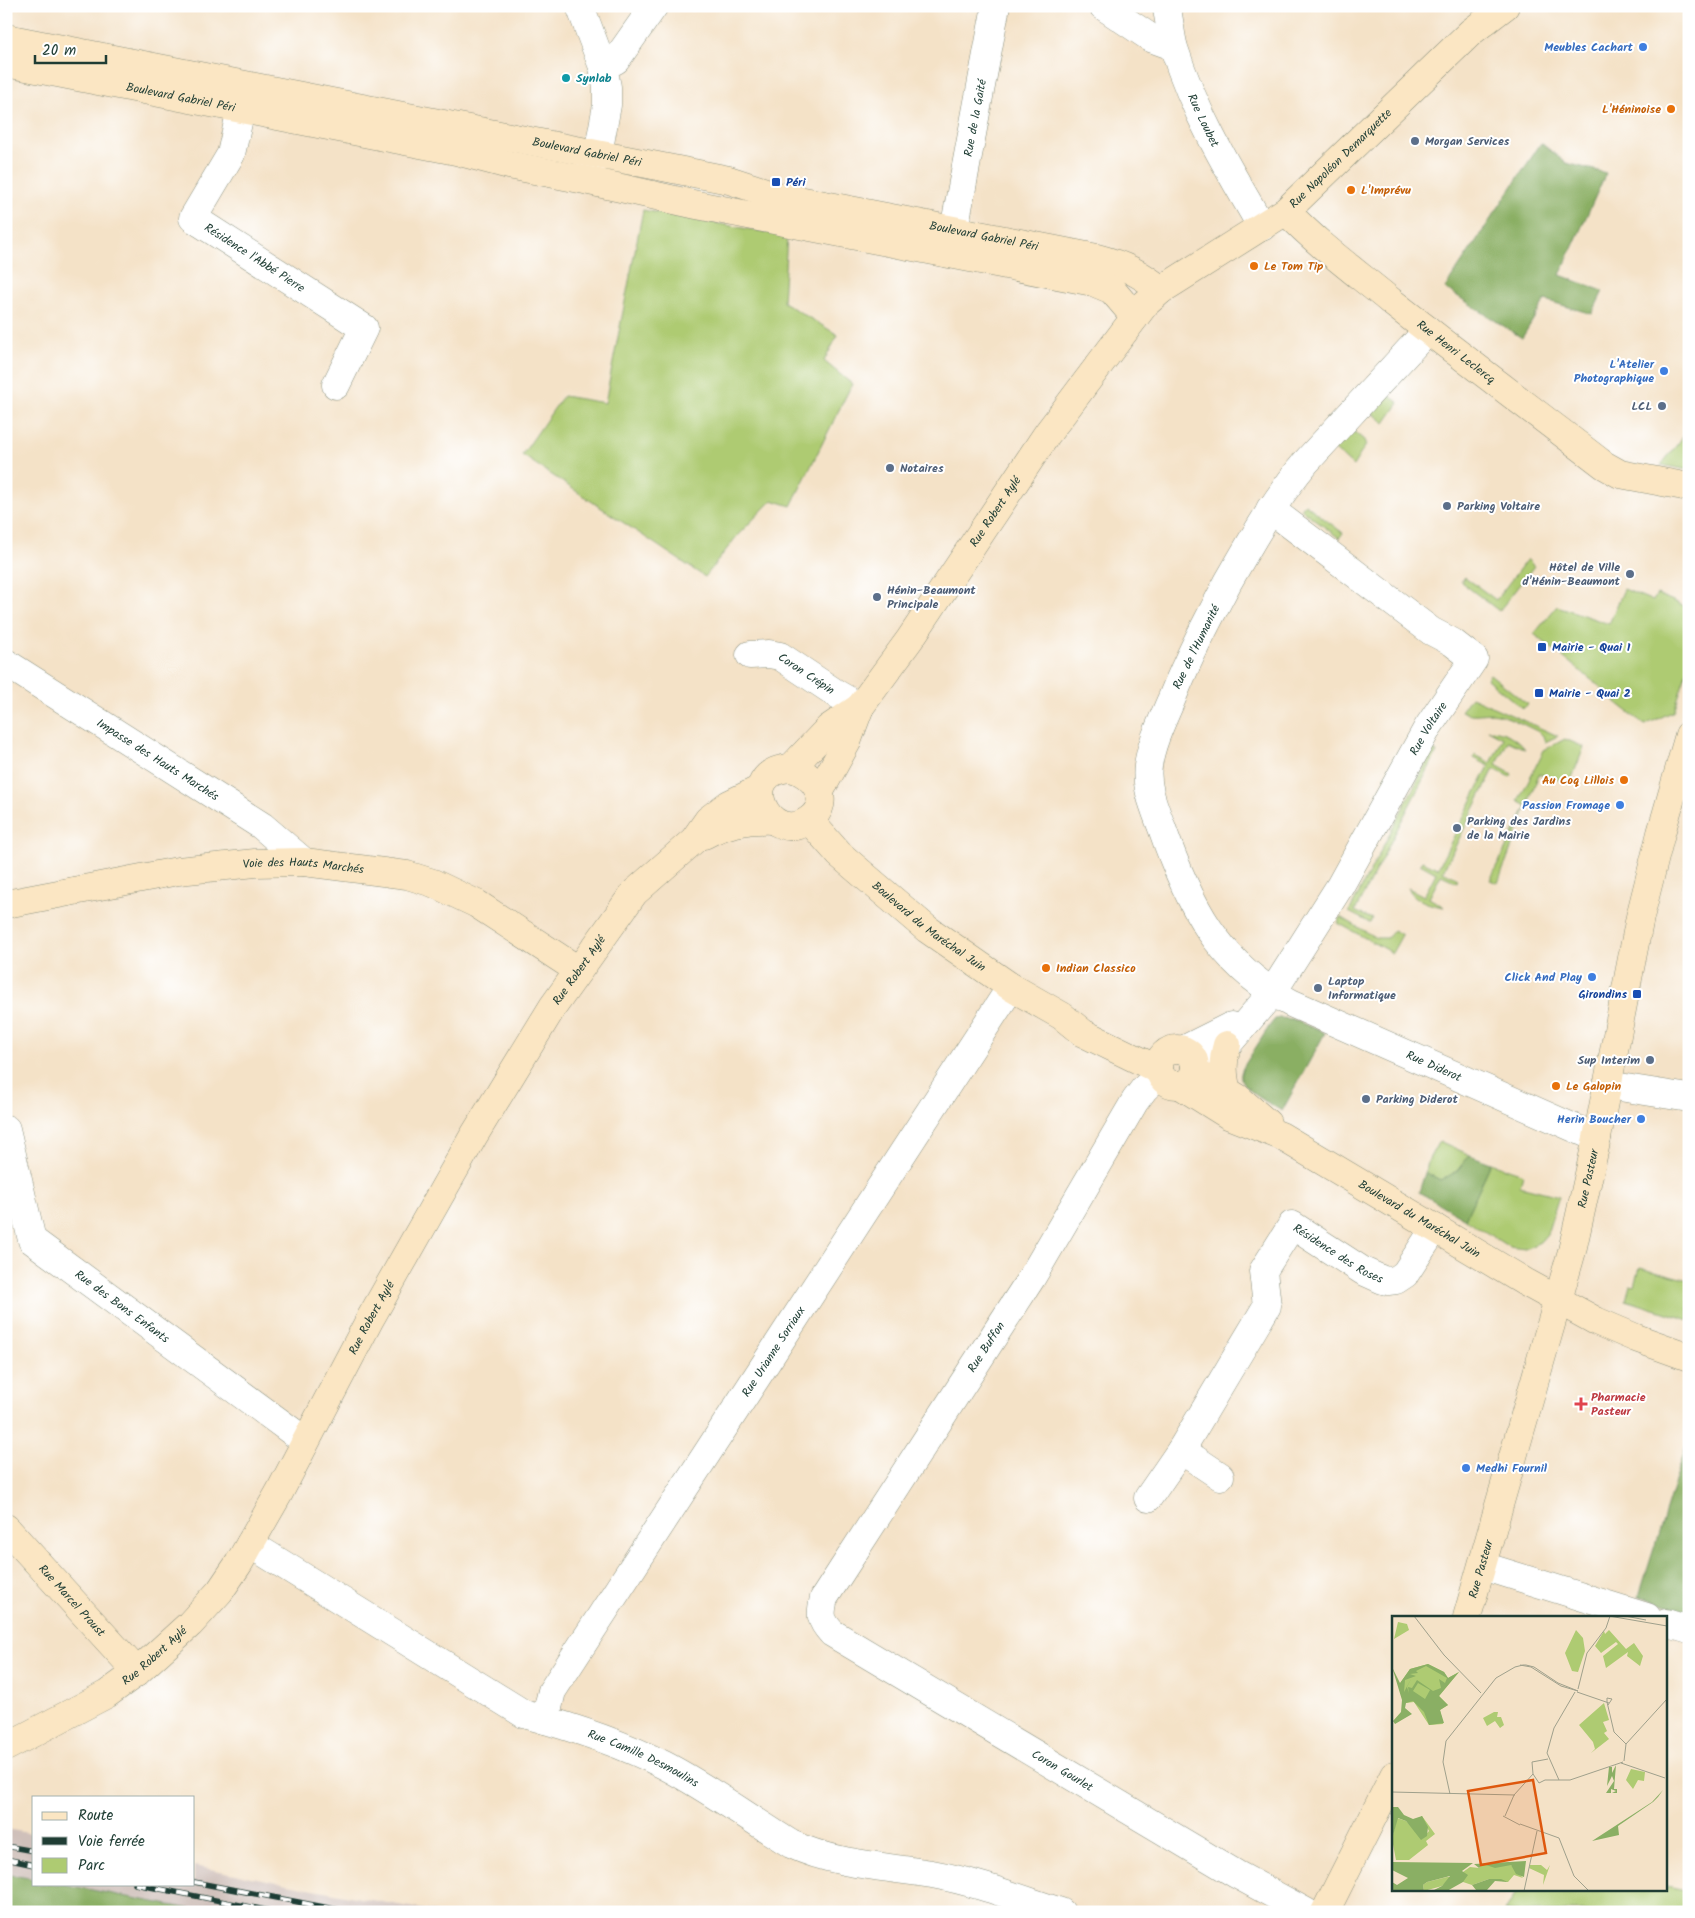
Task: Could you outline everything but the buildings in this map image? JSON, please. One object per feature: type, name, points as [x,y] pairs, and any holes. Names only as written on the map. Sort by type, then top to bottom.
[{"type":"main road","name":"Rue Napoléon Demarquette","points":[[1161,290],[1286,211],[1464,38],[1504,6]]},
{"type":"main road","name":"Boulevard Gabriel Péri","points":[[6,38],[729,180],[778,196],[1098,258],[1121,264],[1143,275],[1161,290]]},
{"type":"main road","name":"Boulevard Gabriel Péri","points":[[6,63],[456,151],[509,165],[697,205],[1092,282],[1112,290],[1134,317]]},
{"type":"main road","name":"Rue Henri Leclercq","points":[[1286,211],[1300,226],[1336,257],[1604,466],[1620,474],[1689,487]]},
{"type":"main road","name":"Rue Robert Aylé","points":[[820,791],[847,742],[860,707],[910,639],[1047,434],[1111,352],[1134,317],[1161,290]]},
{"type":"main road","name":"Rue Robert Aylé","points":[[791,768],[829,728],[860,707]]},
{"type":"main road","name":"Rue Pasteur","points":[[1467,1616],[1572,1251],[1597,1138],[1640,917],[1683,782],[1689,735]]},
{"type":"main road","points":[[791,768],[800,770],[809,776],[820,791],[821,799],[815,815],[800,825],[789,826],[772,820],[764,812],[760,801],[760,789],[764,780],[771,773],[791,768]]},
{"type":"main road","name":"Rue Robert Aylé","points":[[694,840],[708,820],[729,804],[760,789]]},
{"type":"main road","name":"Rue Robert Aylé","points":[[6,1747],[107,1694],[136,1673],[190,1624],[208,1604],[239,1563],[279,1493],[370,1319],[473,1137],[552,1008],[578,970],[634,893],[694,840],[716,828],[733,822],[772,820]]},
{"type":"main road","name":"Boulevard du Maréchal Juin","points":[[809,820],[838,854],[899,906],[927,929],[1010,987],[1062,1016],[1088,1019],[1238,1098],[1281,1136]]},
{"type":"main road","name":"Voie des Hauts Marchés","points":[[6,904],[178,871],[246,864],[304,862],[406,875],[433,883],[478,904],[578,970]]},
{"type":"main road","points":[[1227,1045],[1223,1060],[1223,1073],[1227,1092]]},
{"type":"main road","name":"Boulevard du Maréchal Juin","points":[[1177,1067],[1228,1115],[1281,1136],[1434,1228],[1605,1325],[1689,1357]]},
{"type":"main road","name":"Rue Marcel Proust","points":[[6,1528],[136,1673]]},
{"type":"main road","points":[[1325,1912],[1392,1779]]},
{"type":"street","points":[[580,6],[602,67],[607,87],[607,105],[598,154],[585,180]]},
{"type":"street","points":[[602,67],[616,60],[654,6]]},
{"type":"street","name":"Rue de la Gaité","points":[[954,230],[996,6]]},
{"type":"street","points":[[1103,6],[1152,38],[1173,46]]},
{"type":"street","name":"Rue Loubet","points":[[1166,6],[1173,46],[1194,103],[1210,138],[1262,226]]},
{"type":"street","name":"Résidence l'Abbé Pierre","points":[[241,109],[231,154],[193,218],[364,328],[336,386]]},
{"type":"street","name":"Rue de l'Humanité","points":[[1272,993],[1260,986],[1234,962],[1213,938],[1198,912],[1174,863],[1153,803],[1149,785],[1148,766],[1158,730],[1188,660],[1270,509],[1310,457],[1428,330]]},
{"type":"street","name":"Rue Voltaire","points":[[1177,1067],[1227,1045],[1272,993],[1340,886],[1428,727],[1474,659],[1452,642],[1431,631],[1270,509]]},
{"type":"street","name":"Coron Crépin","points":[[750,655],[769,654],[780,656],[860,707]]},
{"type":"street","name":"Impasse des Hauts Marchés","points":[[6,662],[262,826],[304,862]]},
{"type":"street","name":"Rue Urianne Sorriaux","points":[[545,1720],[552,1691],[1010,987]]},
{"type":"street","name":"Rue Diderot","points":[[1272,993],[1597,1138]]},
{"type":"street","name":"Rue Voltaire","points":[[1177,1067],[1252,1016]]},
{"type":"street","name":"Rue Buffon","points":[[822,1623],[821,1611],[824,1598],[1032,1277],[1135,1101],[1144,1089],[1177,1067]]},
{"type":"street","points":[[1607,1085],[1689,1098]]},
{"type":"street","name":"Rue des Bons Enfants","points":[[6,1129],[32,1240],[305,1441]]},
{"type":"street","name":"Résidence des Roses","points":[[1148,1498],[1182,1450],[1267,1306],[1263,1271],[1292,1225],[1363,1271],[1388,1281],[1396,1280],[1405,1274],[1434,1228]]},
{"type":"street","points":[[1182,1450],[1220,1476]]},
{"type":"street","name":"Rue Camille Desmoulins","points":[[250,1544],[524,1714],[571,1726],[625,1747],[665,1766],[791,1844],[835,1860],[934,1874],[968,1882],[1060,1912]]},
{"type":"street","points":[[1483,1566],[1644,1616]]},
{"type":"street","name":"Coron Gourlet","points":[[822,1623],[832,1632],[865,1653],[1236,1874],[1306,1912]]},
{"type":"street","points":[[1668,1624],[1689,1630]]},
{"type":"shaded area","points":[[6,1829],[32,1834],[32,1879],[6,1874]]},
{"type":"shaded area","points":[[195,1866],[437,1912],[205,1912],[71,1886],[195,1886]]},
{"type":"green space","points":[[1541,143],[1566,163],[1606,173],[1560,275],[1603,291],[1592,314],[1545,300],[1522,338],[1445,288]]},
{"type":"green space","points":[[643,210],[787,236],[783,302],[838,335],[824,361],[852,384],[791,506],[772,500],[737,536],[705,577],[522,455],[563,396],[605,403]]},
{"type":"green space","points":[[1387,394],[1399,403],[1385,423],[1370,411]]},
{"type":"green space","points":[[1352,430],[1364,440],[1366,445],[1353,466],[1334,449]]},
{"type":"green space","points":[[1689,430],[1689,470],[1661,465],[1687,432]]},
{"type":"green space","points":[[1305,504],[1343,533],[1339,538],[1301,509]]},
{"type":"green space","points":[[1527,559],[1534,566],[1499,611],[1461,582],[1465,577],[1496,600]]},
{"type":"green space","points":[[1624,589],[1653,601],[1657,594],[1689,608],[1689,664],[1674,711],[1645,725],[1534,634],[1557,606],[1609,624]]},
{"type":"green space","points":[[1490,674],[1527,704],[1523,709],[1487,679]]},
{"type":"green space","points":[[1471,697],[1558,736],[1545,742],[1539,732],[1508,718],[1493,713],[1470,714],[1461,711]]},
{"type":"green space","points":[[1488,730],[1499,731],[1509,735],[1525,749],[1508,741],[1496,765],[1512,774],[1510,777],[1494,769],[1443,871],[1458,879],[1457,882],[1441,875],[1429,898],[1444,907],[1429,904],[1415,896],[1408,888],[1424,896],[1436,873],[1420,864],[1422,861],[1438,868],[1489,766],[1474,758],[1475,755],[1491,763],[1503,738]]},
{"type":"green space","points":[[1565,739],[1584,747],[1570,783],[1539,774],[1527,806],[1518,801],[1544,750]]},
{"type":"green space","points":[[1433,750],[1437,752],[1355,911],[1372,919],[1370,923],[1349,912]]},
{"type":"green space","points":[[1527,806],[1498,883],[1490,880]]},
{"type":"green space","points":[[1341,917],[1376,938],[1388,938],[1393,930],[1402,935],[1392,953],[1338,923]]},
{"type":"green space","points":[[1275,1019],[1292,1019],[1325,1033],[1282,1111],[1252,1092],[1243,1083],[1241,1076],[1244,1066],[1270,1025]]},
{"type":"green space","points":[[1439,1141],[1470,1155],[1456,1172],[1441,1180],[1425,1173],[1429,1159]]},
{"type":"green space","points":[[1470,1155],[1491,1163],[1465,1219],[1419,1192],[1425,1173],[1441,1180],[1456,1172]]},
{"type":"green space","points":[[1491,1163],[1523,1174],[1520,1186],[1559,1196],[1547,1234],[1540,1242],[1525,1249],[1509,1247],[1465,1219]]},
{"type":"green space","points":[[1640,1267],[1689,1280],[1689,1320],[1626,1300],[1630,1285],[1635,1286]]},
{"type":"green space","points":[[1689,1437],[1689,1612],[1639,1596]]},
{"type":"green space","points":[[6,1874],[32,1879],[32,1886],[71,1886],[205,1912],[6,1912]]},
{"type":"green space","points":[[1668,1886],[1689,1891],[1689,1912],[1505,1912],[1517,1890],[1668,1890]]},
{"type":"railway","points":[[6,1846],[32,1851]]},
{"type":"railway","points":[[6,1859],[32,1865]]},
{"type":"railway","points":[[195,1882],[350,1912]]},
{"type":"railway","points":[[145,1886],[276,1912]]},
{"type":"place","name":"Meubles Cachart","points":[[1643,47]]},
{"type":"place","name":"Synlab","points":[[566,78]]},
{"type":"place","name":"L'Héninoise","points":[[1671,109]]},
{"type":"place","name":"Morgan Services","points":[[1415,141]]},
{"type":"place","name":"Péri","points":[[776,182]]},
{"type":"place","name":"L'Imprévu","points":[[1351,190]]},
{"type":"place","name":"Le Tom Tip","points":[[1254,266]]},
{"type":"place","name":"L'Atelier Photographique","points":[[1664,371]]},
{"type":"place","name":"LCL","points":[[1662,406]]},
{"type":"place","name":"Notaires","points":[[890,468]]},
{"type":"place","name":"Parking Voltaire","points":[[1447,506]]},
{"type":"place","name":"Hôtel de Ville d'Hénin-Beaumont","points":[[1630,574]]},
{"type":"place","name":"Hénin-Beaumont Principale","points":[[877,597]]},
{"type":"place","name":"Mairie - Quai 1","points":[[1542,647]]},
{"type":"place","name":"Mairie - Quai 2","points":[[1539,693]]},
{"type":"place","name":"Au Coq Lillois","points":[[1624,780]]},
{"type":"place","name":"Passion Fromage","points":[[1620,805]]},
{"type":"place","name":"Parking des Jardins de la Mairie","points":[[1457,828]]},
{"type":"place","name":"Indian Classico","points":[[1046,968]]},
{"type":"place","name":"Click And Play","points":[[1592,977]]},
{"type":"place","name":"Laptop Informatique","points":[[1318,988]]},
{"type":"place","name":"Girondins","points":[[1637,994]]},
{"type":"place","name":"Sup Interim","points":[[1650,1060]]},
{"type":"place","name":"Le Galopin","points":[[1556,1086]]},
{"type":"place","name":"Parking Diderot","points":[[1366,1099]]},
{"type":"place","name":"Herin Boucher","points":[[1641,1119]]},
{"type":"place","name":"Pharmacie Pasteur","points":[[1581,1404]]},
{"type":"place","name":"Medhi Fournil","points":[[1466,1468]]}]
